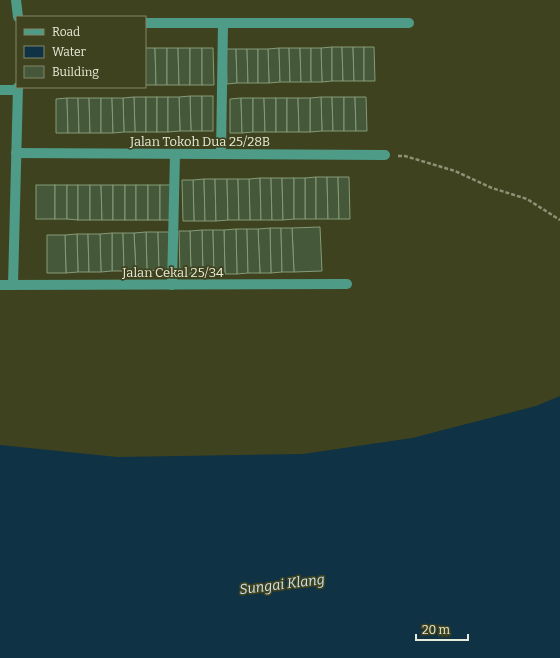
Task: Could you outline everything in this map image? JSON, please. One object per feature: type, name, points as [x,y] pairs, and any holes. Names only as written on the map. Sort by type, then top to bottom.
[{"type":"street","points":[[16,0],[18,16]]},
{"type":"street","points":[[146,23],[408,23]]},
{"type":"street","points":[[221,154],[223,23]]},
{"type":"street","points":[[0,90],[18,88],[13,285]]},
{"type":"street","name":"Jalan Tokoh Dua 25/28B","points":[[16,153],[385,156]]},
{"type":"street","points":[[172,285],[175,154]]},
{"type":"street","name":"Jalan Cekal 25/34","points":[[0,285],[347,284]]},
{"type":"path","points":[[385,156],[405,156],[455,171],[492,188],[527,199],[560,220]]},
{"type":"water","name":"Sungai Klang","points":[[560,396],[560,658],[0,658],[0,445],[117,457],[303,454],[412,438],[536,406]]},
{"type":"building","points":[[332,47],[332,81],[322,82],[321,48]]},
{"type":"building","points":[[332,47],[342,47],[343,81],[332,81]]},
{"type":"building","points":[[342,47],[353,47],[354,81],[343,81]]},
{"type":"building","points":[[353,47],[364,47],[364,81],[354,81]]},
{"type":"building","points":[[364,47],[374,47],[375,81],[364,81]]},
{"type":"building","points":[[146,48],[155,48],[156,85],[146,85]]},
{"type":"building","points":[[155,48],[167,48],[167,85],[156,85]]},
{"type":"building","points":[[167,48],[178,48],[179,85],[167,85]]},
{"type":"building","points":[[178,48],[190,48],[190,85],[179,85]]},
{"type":"building","points":[[190,48],[202,48],[202,85],[190,85]]},
{"type":"building","points":[[202,48],[213,48],[214,85],[202,85]]},
{"type":"building","points":[[279,48],[280,82],[269,83],[268,49]]},
{"type":"building","points":[[279,48],[289,48],[290,82],[280,82]]},
{"type":"building","points":[[289,48],[300,48],[301,82],[290,82]]},
{"type":"building","points":[[300,48],[311,48],[311,82],[301,82]]},
{"type":"building","points":[[311,48],[321,48],[322,82],[311,82]]},
{"type":"building","points":[[226,49],[236,49],[237,83],[227,84]]},
{"type":"building","points":[[236,49],[247,49],[248,83],[237,83]]},
{"type":"building","points":[[247,49],[258,49],[258,83],[248,83]]},
{"type":"building","points":[[258,49],[268,49],[269,83],[258,83]]},
{"type":"building","points":[[190,96],[202,96],[202,131],[191,131]]},
{"type":"building","points":[[190,96],[191,131],[180,131],[179,97]]},
{"type":"building","points":[[202,96],[213,96],[213,131],[202,131]]},
{"type":"building","points":[[134,97],[146,97],[146,132],[135,132]]},
{"type":"building","points":[[134,97],[135,132],[124,132],[123,98]]},
{"type":"building","points":[[146,97],[157,97],[157,132],[146,132]]},
{"type":"building","points":[[157,97],[168,97],[168,132],[157,132]]},
{"type":"building","points":[[168,97],[179,97],[180,131],[168,132]]},
{"type":"building","points":[[321,97],[332,97],[333,131],[322,131]]},
{"type":"building","points":[[321,97],[322,131],[310,132],[310,98]]},
{"type":"building","points":[[332,97],[344,97],[344,131],[333,131]]},
{"type":"building","points":[[344,97],[355,97],[356,131],[344,131]]},
{"type":"building","points":[[355,97],[366,97],[367,131],[356,131]]},
{"type":"building","points":[[67,98],[68,133],[56,133],[56,99]]},
{"type":"building","points":[[67,98],[78,98],[79,133],[68,133]]},
{"type":"building","points":[[78,98],[89,98],[90,133],[79,133]]},
{"type":"building","points":[[89,98],[101,98],[101,133],[90,133]]},
{"type":"building","points":[[101,98],[112,98],[113,133],[101,133]]},
{"type":"building","points":[[112,98],[123,98],[124,132],[113,133]]},
{"type":"building","points":[[241,98],[242,133],[230,133],[230,99]]},
{"type":"building","points":[[241,98],[253,98],[253,132],[242,133]]},
{"type":"building","points":[[253,98],[264,98],[265,132],[253,132]]},
{"type":"building","points":[[264,98],[276,98],[276,132],[265,132]]},
{"type":"building","points":[[276,98],[287,98],[287,132],[276,132]]},
{"type":"building","points":[[287,98],[298,98],[299,132],[287,132]]},
{"type":"building","points":[[298,98],[310,98],[310,132],[299,132]]},
{"type":"building","points":[[316,177],[316,219],[305,219],[305,178]]},
{"type":"building","points":[[316,177],[327,177],[328,219],[316,219]]},
{"type":"building","points":[[327,177],[338,177],[339,219],[328,219]]},
{"type":"building","points":[[338,177],[349,177],[350,219],[339,219]]},
{"type":"building","points":[[260,178],[261,220],[250,220],[249,179]]},
{"type":"building","points":[[260,178],[271,178],[272,220],[261,220]]},
{"type":"building","points":[[271,178],[282,178],[283,220],[272,220]]},
{"type":"building","points":[[282,178],[294,178],[294,219],[283,220]]},
{"type":"building","points":[[294,178],[305,178],[305,219],[294,219]]},
{"type":"building","points":[[204,179],[205,221],[194,221],[193,180]]},
{"type":"building","points":[[204,179],[215,179],[216,221],[205,221]]},
{"type":"building","points":[[215,179],[227,179],[228,220],[216,221]]},
{"type":"building","points":[[227,179],[238,179],[239,220],[228,220]]},
{"type":"building","points":[[238,179],[249,179],[250,220],[239,220]]},
{"type":"building","points":[[182,180],[193,180],[194,221],[183,221]]},
{"type":"building","points":[[36,185],[55,185],[55,219],[36,219]]},
{"type":"building","points":[[55,185],[67,185],[67,219],[55,219]]},
{"type":"building","points":[[67,185],[78,185],[78,220],[67,219]]},
{"type":"building","points":[[78,185],[90,185],[90,220],[78,220]]},
{"type":"building","points":[[90,185],[101,185],[102,220],[90,220]]},
{"type":"building","points":[[101,185],[113,185],[113,220],[102,220]]},
{"type":"building","points":[[113,185],[125,185],[125,220],[113,220]]},
{"type":"building","points":[[125,185],[136,185],[136,220],[125,220]]},
{"type":"building","points":[[136,185],[148,185],[148,220],[136,220]]},
{"type":"building","points":[[148,185],[160,185],[160,220],[148,220]]},
{"type":"building","points":[[160,185],[171,185],[171,220],[160,220]]},
{"type":"building","points":[[320,227],[322,271],[294,272],[292,228]]},
{"type":"building","points":[[270,228],[281,228],[282,272],[271,273]]},
{"type":"building","points":[[270,228],[271,273],[260,273],[258,229]]},
{"type":"building","points":[[281,228],[292,228],[294,272],[282,272]]},
{"type":"building","points":[[236,229],[247,229],[248,273],[237,274]]},
{"type":"building","points":[[236,229],[237,274],[225,274],[224,230]]},
{"type":"building","points":[[247,229],[258,229],[260,273],[248,273]]},
{"type":"building","points":[[202,230],[213,230],[214,274],[203,275]]},
{"type":"building","points":[[202,230],[203,275],[191,275],[190,231]]},
{"type":"building","points":[[213,230],[224,230],[225,274],[214,274]]},
{"type":"building","points":[[179,231],[190,231],[191,275],[180,275]]},
{"type":"building","points":[[146,232],[158,232],[159,270],[147,271]]},
{"type":"building","points":[[146,232],[147,271],[136,271],[134,233]]},
{"type":"building","points":[[158,232],[169,232],[170,270],[159,270]]},
{"type":"building","points":[[112,233],[123,233],[124,271],[112,271]]},
{"type":"building","points":[[112,233],[112,271],[101,272],[100,234]]},
{"type":"building","points":[[123,233],[134,233],[136,271],[124,271]]},
{"type":"building","points":[[77,234],[88,234],[89,272],[78,272]]},
{"type":"building","points":[[77,234],[78,272],[66,273],[65,235]]},
{"type":"building","points":[[88,234],[100,234],[101,272],[89,272]]},
{"type":"building","points":[[47,235],[65,235],[66,273],[47,273]]}]
